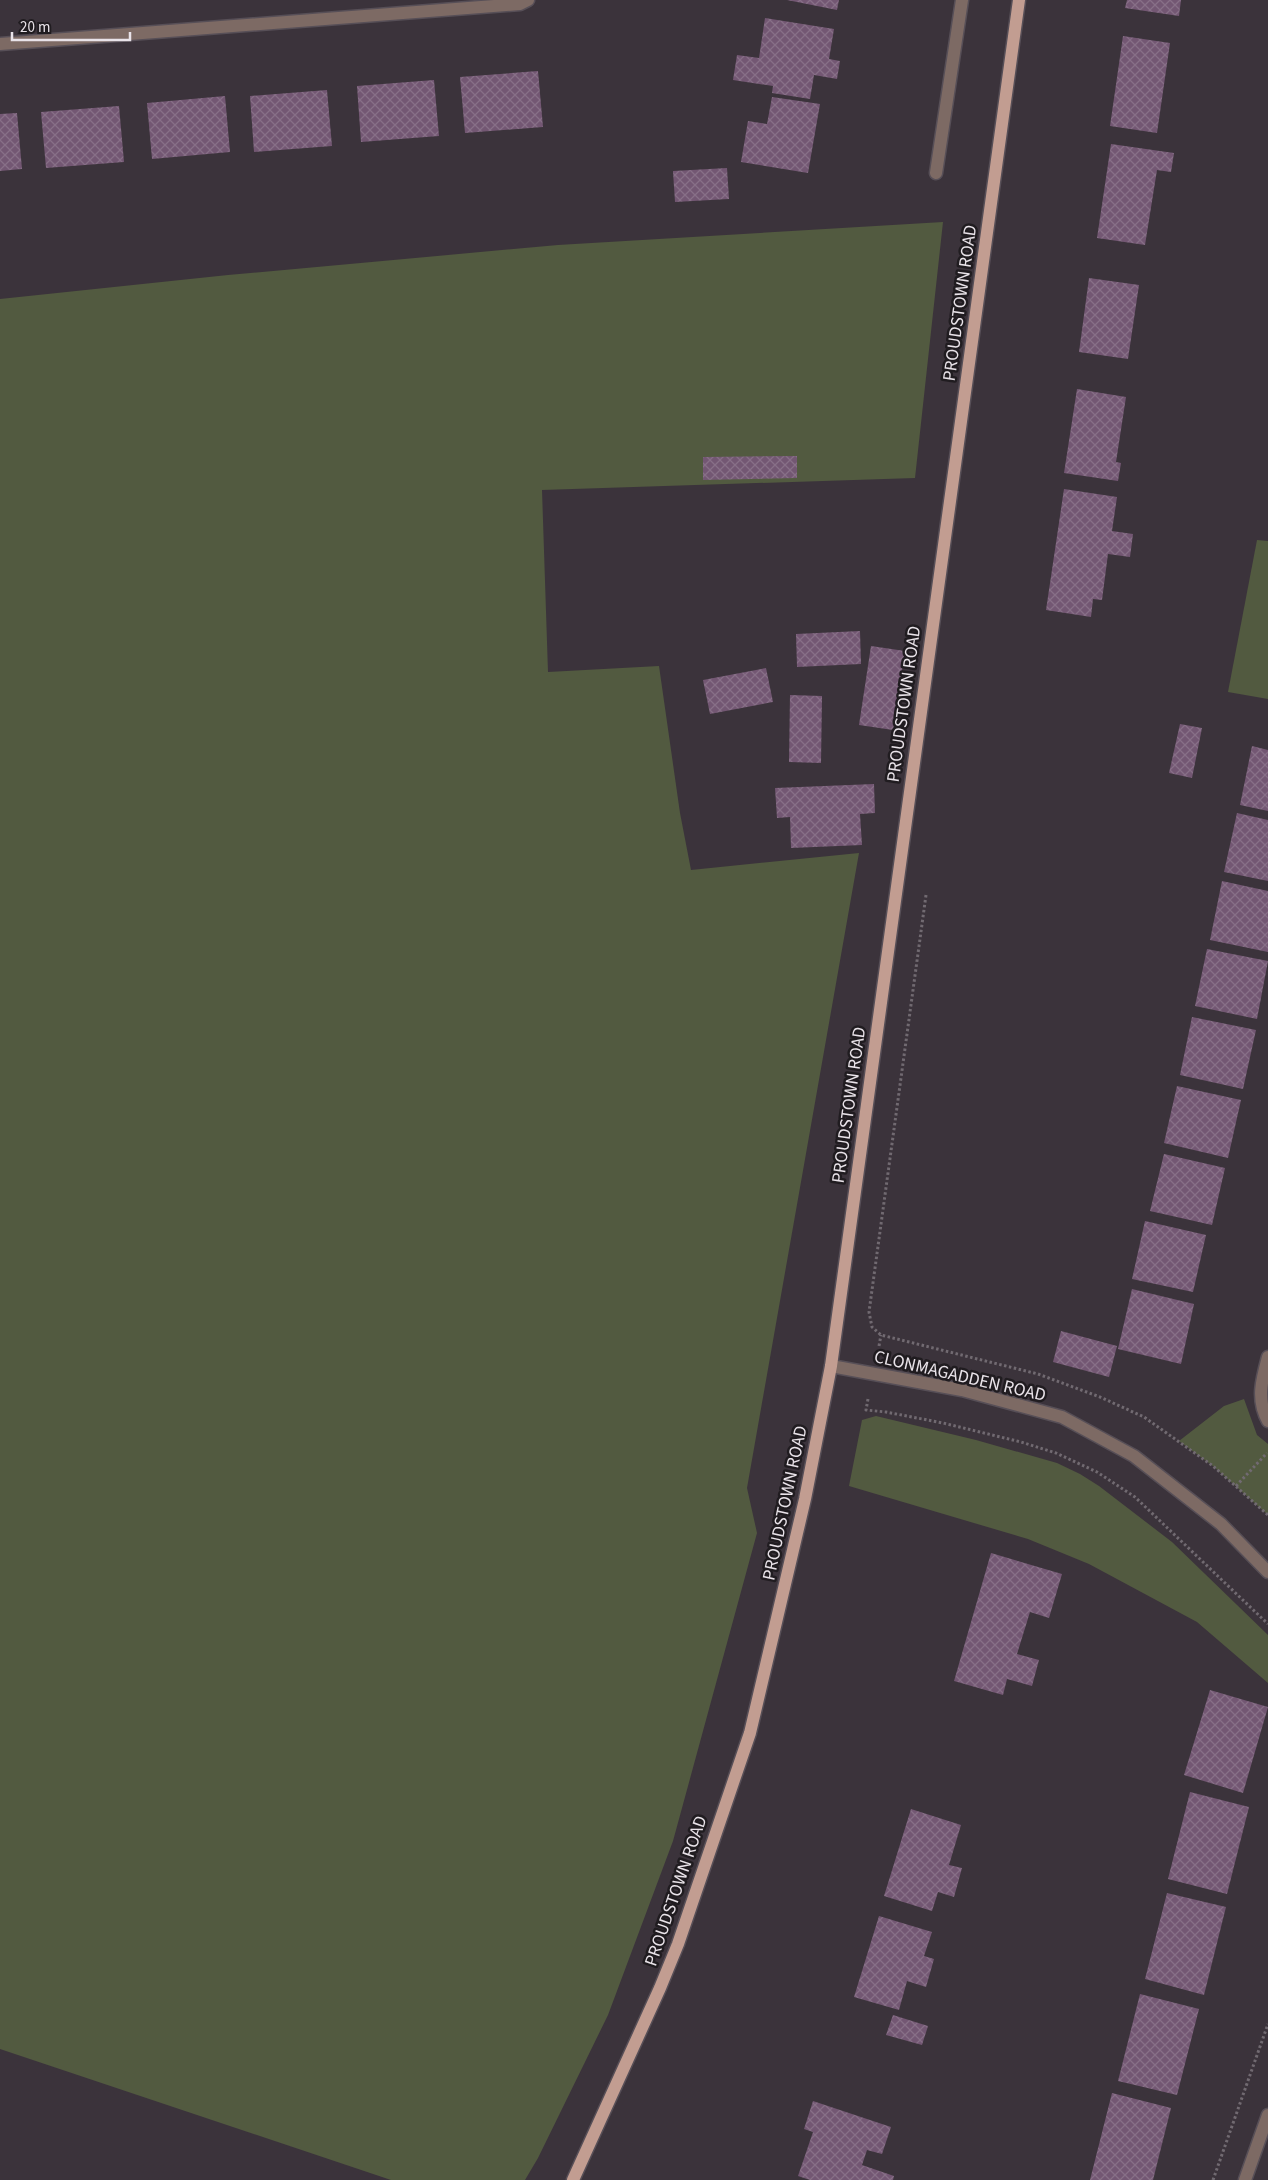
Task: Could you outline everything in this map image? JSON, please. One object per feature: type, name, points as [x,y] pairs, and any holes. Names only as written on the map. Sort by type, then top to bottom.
[{"type":"main road","name":"PROUDSTOWN ROAD","points":[[572,2180],[660,1988],[678,1944],[750,1733],[805,1499],[831,1366],[1019,0]]},
{"type":"street","points":[[0,44],[520,4],[528,0]]},
{"type":"street","points":[[936,173],[962,0]]},
{"type":"street","points":[[1268,1357],[1262,1381],[1261,1404],[1268,1422]]},
{"type":"street","name":"CLONMAGADDEN ROAD","points":[[831,1366],[962,1390],[1062,1417],[1134,1456],[1221,1524],[1268,1572]]},
{"type":"street","points":[[1245,2180],[1268,2115]]},
{"type":"path","points":[[866,1410],[943,1423],[1021,1442],[1056,1453],[1097,1472],[1135,1497],[1268,1624]]},
{"type":"path","points":[[1236,1486],[1267,1453]]},
{"type":"path","points":[[1213,2180],[1268,2024]]},
{"type":"green space","points":[[943,222],[915,478],[542,490],[548,672],[659,666],[680,813],[691,870],[859,853],[747,1488],[757,1533],[673,1841],[608,2015],[538,2158],[525,2180],[391,2180],[0,2049],[0,299],[228,275],[558,245]]},
{"type":"green space","points":[[1257,540],[1268,541],[1268,699],[1228,692]]},
{"type":"green space","points":[[1244,1399],[1257,1435],[1268,1444],[1268,1515],[1213,1466],[1179,1441],[1224,1406]]},
{"type":"green space","points":[[876,1416],[976,1440],[1057,1463],[1099,1486],[1172,1542],[1268,1635],[1268,1683],[1197,1622],[1089,1564],[1028,1539],[849,1486],[862,1420]]},
{"type":"building","points":[[787,0],[839,0],[837,10]]},
{"type":"building","points":[[1127,0],[1181,0],[1179,16],[1125,8]]},
{"type":"building","points":[[765,18],[834,29],[829,59],[840,61],[837,79],[814,75],[810,99],[772,93],[773,86],[733,80],[737,55],[759,58]]},
{"type":"building","points":[[1123,36],[1170,43],[1157,133],[1110,126]]},
{"type":"building","points":[[538,71],[543,127],[465,133],[460,77]]},
{"type":"building","points":[[434,80],[439,136],[361,142],[357,86]]},
{"type":"building","points":[[327,90],[332,146],[254,152],[250,96]]},
{"type":"building","points":[[225,96],[230,152],[152,159],[147,103]]},
{"type":"building","points":[[772,97],[820,104],[808,173],[741,162],[748,121],[767,124]]},
{"type":"building","points":[[119,106],[124,162],[46,168],[41,112]]},
{"type":"building","points":[[17,113],[22,169],[0,171],[0,114]]},
{"type":"building","points":[[1111,144],[1174,153],[1171,172],[1157,170],[1145,245],[1097,238]]},
{"type":"building","points":[[727,168],[729,199],[675,202],[673,171]]},
{"type":"building","points":[[1089,278],[1139,285],[1128,359],[1079,352]]},
{"type":"building","points":[[1077,389],[1126,397],[1116,462],[1121,463],[1118,481],[1064,473]]},
{"type":"building","points":[[797,456],[797,478],[703,480],[703,457]]},
{"type":"building","points":[[1064,489],[1117,497],[1112,531],[1133,534],[1130,557],[1108,554],[1102,600],[1093,599],[1091,617],[1046,610]]},
{"type":"building","points":[[860,631],[861,664],[797,667],[796,634]]},
{"type":"building","points":[[871,646],[905,651],[893,730],[859,725]]},
{"type":"building","points":[[766,668],[773,702],[710,714],[703,680]]},
{"type":"building","points":[[790,695],[822,696],[821,763],[789,762]]},
{"type":"building","points":[[1180,724],[1202,728],[1192,778],[1169,773]]},
{"type":"building","points":[[1252,746],[1268,750],[1268,811],[1240,805]]},
{"type":"building","points":[[874,784],[875,813],[860,814],[862,845],[791,848],[790,817],[777,818],[775,788]]},
{"type":"building","points":[[1237,813],[1268,820],[1268,881],[1224,872]]},
{"type":"building","points":[[1222,881],[1268,891],[1268,952],[1210,940]]},
{"type":"building","points":[[1207,949],[1268,961],[1257,1019],[1195,1006]]},
{"type":"building","points":[[1192,1017],[1256,1030],[1243,1089],[1180,1075]]},
{"type":"building","points":[[1177,1086],[1241,1100],[1228,1158],[1164,1143]]},
{"type":"building","points":[[1164,1154],[1225,1168],[1212,1225],[1150,1211]]},
{"type":"building","points":[[1145,1221],[1206,1235],[1193,1292],[1132,1279]]},
{"type":"building","points":[[1132,1289],[1194,1304],[1181,1364],[1118,1349]]},
{"type":"building","points":[[1061,1331],[1117,1346],[1109,1377],[1053,1362]]},
{"type":"building","points":[[991,1553],[1062,1574],[1049,1618],[1030,1612],[1017,1654],[1039,1660],[1032,1686],[1007,1679],[1003,1695],[954,1681]]},
{"type":"building","points":[[1210,1690],[1268,1707],[1243,1793],[1184,1775]]},
{"type":"building","points":[[1190,1792],[1249,1807],[1227,1894],[1168,1879]]},
{"type":"building","points":[[911,1809],[961,1825],[949,1865],[962,1868],[954,1897],[938,1892],[932,1911],[884,1896]]},
{"type":"building","points":[[1167,1893],[1226,1907],[1204,1995],[1145,1979]]},
{"type":"building","points":[[879,1916],[932,1932],[924,1956],[934,1959],[926,1987],[907,1981],[899,2010],[854,1997]]},
{"type":"building","points":[[1140,1994],[1199,2009],[1177,2095],[1118,2081]]},
{"type":"building","points":[[893,2015],[928,2026],[922,2045],[886,2035]]},
{"type":"building","points":[[1112,2093],[1171,2108],[1153,2180],[1090,2180]]},
{"type":"building","points":[[813,2101],[891,2127],[882,2154],[867,2150],[862,2165],[894,2176],[893,2180],[810,2180],[798,2176],[813,2132],[804,2129]]}]
